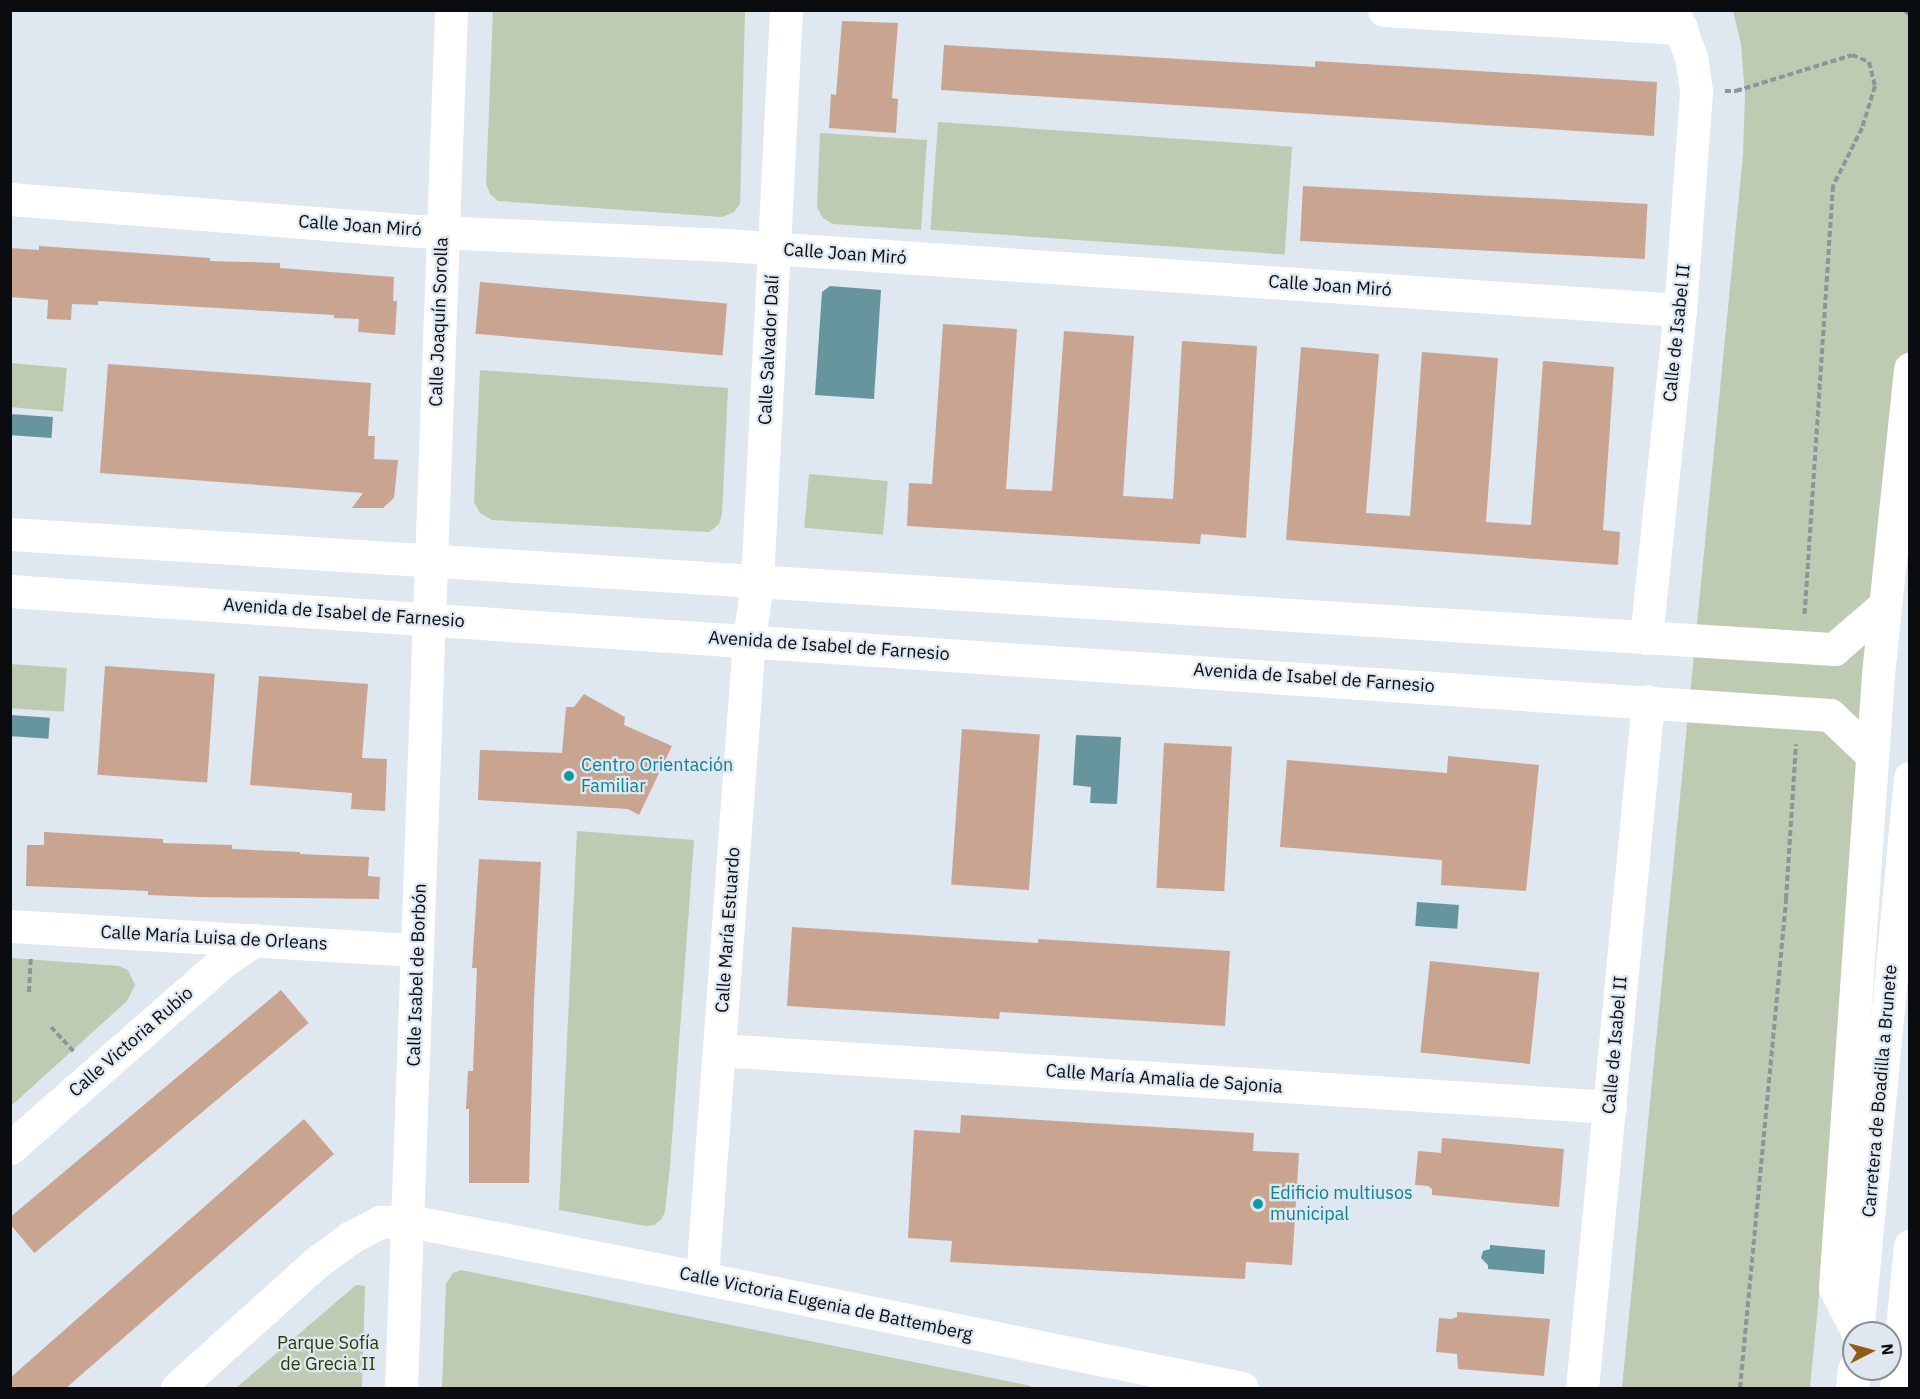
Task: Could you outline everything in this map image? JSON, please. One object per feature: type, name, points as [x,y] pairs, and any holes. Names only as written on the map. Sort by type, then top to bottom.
[{"type":"street","name":"Calle Joaquín Sorolla","points":[[432,561],[451,10]]},
{"type":"street","name":"Calle Salvador Dalí","points":[[757,582],[786,10]]},
{"type":"street","points":[[1384,10],[1677,19]]},
{"type":"street","name":"Calle de Isabel II","points":[[1646,638],[1680,310],[1696,92],[1691,57],[1677,19]]},
{"type":"street","name":"Calle Joan Miró","points":[[10,199],[442,232],[774,249],[1680,310]]},
{"type":"street","points":[[1852,1321],[1835,1288],[1884,605],[1910,369]]},
{"type":"street","points":[[10,534],[1834,649],[1884,605]]},
{"type":"street","name":"Calle Isabel de Borbón","points":[[401,1389],[410,1221],[417,950],[432,561]]},
{"type":"street","name":"Calle María Estuardo","points":[[702,1278],[749,640],[757,582]]},
{"type":"street","name":"Avenida de Isabel de Farnesio","points":[[10,591],[1830,715],[1872,755]]},
{"type":"street","name":"Calle de Isabel II","points":[[1582,1389],[1648,701]]},
{"type":"street","name":"Carretera de Boadilla a Brunete","points":[[1858,1321],[1910,778]]},
{"type":"street","name":"Calle María Luisa de Orleans","points":[[10,926],[417,950]]},
{"type":"street","name":"Calle Victoria Rubio","points":[[10,1148],[225,960],[255,940]]},
{"type":"street","name":"Calle María Amalia de Sajonia","points":[[719,1050],[1610,1107]]},
{"type":"street","name":"Calle Victoria Eugenia de Battemberg","points":[[177,1389],[317,1262],[351,1237],[381,1222],[410,1221],[702,1278],[1242,1389]]},
{"type":"street","points":[[1896,1389],[1910,1246]]},
{"type":"path","points":[[1744,89],[1852,55],[1869,62],[1875,86],[1862,129],[1833,186],[1804,617]]},
{"type":"path","points":[[1740,1389],[1785,899],[1796,740]]},
{"type":"path","points":[[29,992],[31,955]]},
{"type":"path","points":[[51,1027],[76,1054]]},
{"type":"green space","points":[[493,11],[745,11],[740,204],[734,212],[722,217],[498,201],[490,194],[486,184]]},
{"type":"green space","points":[[1733,11],[1909,11],[1909,369],[1810,1388],[1622,1388],[1743,155],[1745,94],[1741,44]]},
{"type":"green space","points":[[938,122],[1292,147],[1285,255],[930,230]]},
{"type":"green space","points":[[820,133],[927,140],[921,230],[833,224],[823,218],[817,207]]},
{"type":"green space","points":[[11,363],[67,368],[63,412],[10,407]]},
{"type":"green space","points":[[480,370],[728,388],[722,514],[719,524],[709,532],[492,520],[480,513],[474,502]]},
{"type":"green space","points":[[809,474],[888,481],[883,535],[804,528]]},
{"type":"green space","points":[[10,664],[67,668],[64,712],[10,708]]},
{"type":"green space","points":[[577,831],[694,840],[670,1165],[665,1212],[661,1220],[654,1225],[646,1226],[559,1210]]},
{"type":"green space","points":[[11,958],[119,966],[128,970],[135,985],[127,1001],[11,1106]]},
{"type":"green space","points":[[461,1270],[1031,1386],[1031,1388],[442,1388],[446,1284],[453,1273]]},
{"type":"green space","name":"Parque Sofía de Grecia II","points":[[356,1285],[365,1286],[362,1388],[236,1388]]},
{"type":"water","points":[[830,286],[881,290],[874,399],[815,395],[822,292]]},
{"type":"water","points":[[10,414],[53,417],[51,438],[10,435]]},
{"type":"water","points":[[10,715],[50,718],[48,739],[10,736]]},
{"type":"water","points":[[1076,735],[1121,737],[1117,804],[1090,803],[1091,787],[1073,785]]},
{"type":"water","points":[[1417,902],[1459,905],[1457,929],[1415,926]]},
{"type":"water","points":[[1490,1245],[1545,1250],[1544,1274],[1488,1269],[1488,1265],[1481,1258],[1483,1251],[1490,1249]]},
{"type":"building","points":[[842,21],[898,23],[892,98],[898,99],[896,133],[829,128],[831,94],[836,95]]},
{"type":"building","points":[[944,45],[1315,67],[1315,61],[1657,82],[1654,136],[941,90]]},
{"type":"building","points":[[1303,186],[1648,204],[1645,259],[1300,241]]},
{"type":"building","points":[[39,246],[210,258],[210,261],[280,263],[280,268],[394,277],[393,301],[397,301],[395,335],[358,332],[359,319],[334,318],[334,315],[98,301],[98,305],[72,304],[71,320],[47,319],[48,300],[10,297],[10,248],[39,250]]},
{"type":"building","points":[[480,282],[727,304],[723,355],[475,334]]},
{"type":"building","points":[[943,324],[1017,329],[1006,489],[1052,491],[1064,331],[1134,336],[1123,496],[1173,499],[1182,341],[1257,346],[1246,538],[1201,534],[1200,544],[907,526],[909,483],[932,484]]},
{"type":"building","points":[[1301,347],[1379,354],[1366,513],[1410,516],[1422,352],[1498,358],[1486,522],[1531,525],[1543,361],[1614,367],[1603,530],[1620,532],[1618,565],[1286,540]]},
{"type":"building","points":[[108,364],[371,383],[368,436],[375,436],[374,459],[398,460],[394,498],[383,508],[352,508],[363,493],[100,473]]},
{"type":"building","points":[[105,666],[215,674],[207,782],[97,775]]},
{"type":"building","points":[[259,676],[368,684],[362,758],[387,759],[385,811],[351,809],[352,793],[250,785]]},
{"type":"building","name":"Centro Orientación Familiar","points":[[584,694],[625,717],[624,725],[672,746],[639,815],[628,809],[478,800],[480,750],[562,753],[566,707],[574,707]]},
{"type":"building","points":[[962,729],[1040,734],[1029,890],[951,885]]},
{"type":"building","points":[[1164,743],[1232,747],[1224,891],[1156,888]]},
{"type":"building","points":[[1448,756],[1539,765],[1526,891],[1441,885],[1442,860],[1280,847],[1287,760],[1447,773]]},
{"type":"building","points":[[44,832],[163,839],[163,843],[232,845],[232,849],[369,857],[368,876],[380,877],[379,899],[199,897],[148,895],[148,891],[26,886],[27,845],[44,845]]},
{"type":"building","points":[[479,859],[541,862],[534,1000],[529,1183],[469,1183],[469,1109],[466,1109],[468,1071],[473,1071],[477,968],[472,968]]},
{"type":"building","points":[[792,927],[1038,943],[1038,939],[1230,951],[1225,1026],[1000,1012],[999,1019],[787,1006]]},
{"type":"building","points":[[1430,961],[1539,972],[1530,1064],[1420,1052]]},
{"type":"building","points":[[281,990],[309,1023],[34,1253],[10,1224],[10,1217]]},
{"type":"building","name":"Edificio multiusos municipal","points":[[961,1115],[1254,1133],[1253,1151],[1299,1153],[1292,1265],[1246,1262],[1245,1279],[950,1262],[952,1241],[908,1238],[914,1130],[960,1133]]},
{"type":"building","points":[[304,1119],[334,1154],[65,1389],[10,1389],[10,1378]]},
{"type":"building","points":[[1442,1138],[1564,1149],[1559,1207],[1432,1195],[1432,1189],[1428,1186],[1415,1185],[1418,1151],[1441,1153]]},
{"type":"building","points":[[1457,1312],[1550,1319],[1544,1376],[1458,1369],[1457,1354],[1436,1352],[1439,1318],[1452,1319],[1457,1317]]},
{"type":"place","name":"Centro Orientación Familiar","points":[[569,776]]},
{"type":"place","name":"Edificio multiusos municipal","points":[[1258,1204]]}]
